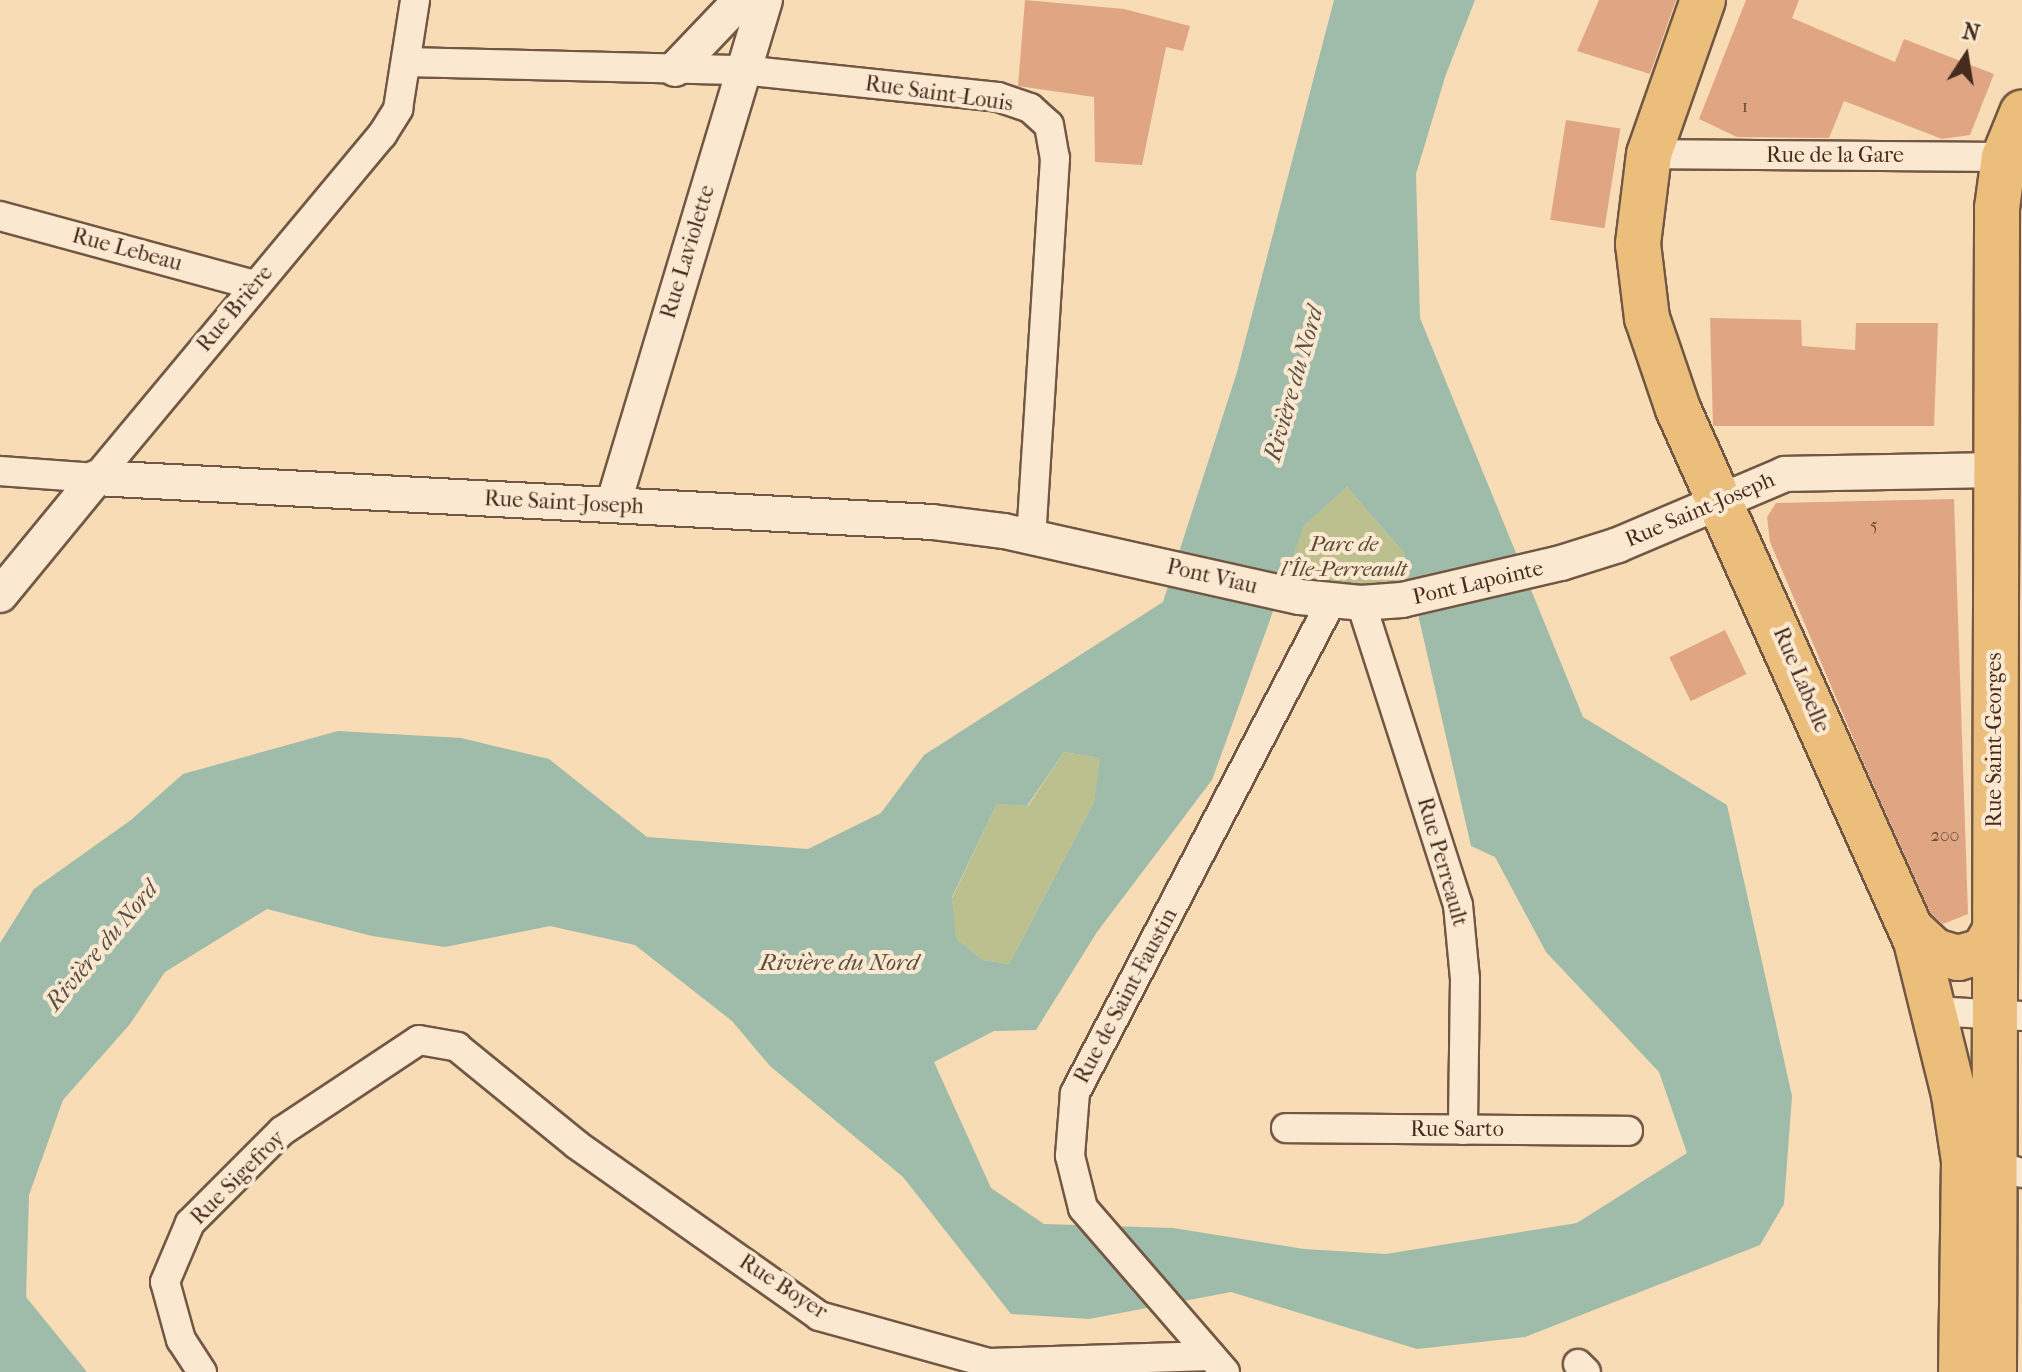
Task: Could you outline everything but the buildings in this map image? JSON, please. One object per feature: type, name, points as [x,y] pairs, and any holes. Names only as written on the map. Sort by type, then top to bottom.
[{"type":"main road","name":"Rue Labelle","points":[[1703,0],[1649,154],[1638,244],[1647,318],[1678,409],[1722,501],[1911,929],[1954,1095],[1964,1161],[1961,1372]]},
{"type":"main road","name":"Rue Saint-Georges","points":[[1994,1372],[2008,1169],[2008,1015],[1994,932],[1993,470],[1997,208],[2013,157],[2022,113]]},
{"type":"main road","points":[[1911,929],[1935,951],[1958,958],[1983,951],[1994,932]]},
{"type":"street","name":"Rue Brière","points":[[0,595],[254,285],[382,135],[398,109],[409,62],[415,0]]},
{"type":"street","points":[[675,69],[741,0]]},
{"type":"street","name":"Rue Laviolette","points":[[613,505],[765,0]]},
{"type":"street","name":"Rue Saint-Louis","points":[[409,62],[742,70],[998,97],[1030,108],[1049,125],[1055,158],[1031,537]]},
{"type":"street","name":"Rue de la Gare","points":[[1649,154],[2013,157]]},
{"type":"street","name":"Rue Lebeau","points":[[0,216],[254,285]]},
{"type":"street","name":"Rue Saint-Joseph","points":[[1554,566],[1785,474],[1993,470]]},
{"type":"street","name":"Rue Saint-Joseph","points":[[0,471],[932,522],[1031,537],[1124,557]]},
{"type":"street","name":"Pont Viau","points":[[1124,557],[1330,601]]},
{"type":"street","name":"Pont Lapointe","points":[[1330,601],[1402,600],[1554,566]]},
{"type":"street","name":"Rue Perreault","points":[[1330,601],[1458,905],[1465,979],[1463,1130]]},
{"type":"street","name":"Rue de Saint-Faustin","points":[[1218,1364],[1174,1317],[1083,1208],[1070,1156],[1075,1093],[1330,601]]},
{"type":"street","points":[[1933,1011],[2008,1015]]},
{"type":"street","name":"Rue Boyer","points":[[419,1040],[457,1047],[577,1145],[819,1316],[988,1368],[1218,1364]]},
{"type":"street","name":"Rue Sigefroy","points":[[202,1372],[181,1340],[165,1282],[190,1223],[282,1131],[419,1040]]},
{"type":"street","name":"Rue Sarto","points":[[1286,1128],[1628,1131]]},
{"type":"green space","name":"Parc de l'Île-Perreault","points":[[1347,487],[1404,553],[1413,587],[1282,585],[1304,526]]},
{"type":"green space","points":[[1064,752],[1101,758],[1094,802],[1009,964],[983,960],[955,939],[952,898],[997,804],[1028,806]]},
{"type":"water","name":"Rivière du Nord","points":[[1334,0],[1475,0],[1445,77],[1416,174],[1420,318],[1583,717],[1727,805],[1792,1096],[1784,1204],[1760,1245],[1525,1337],[1417,1349],[1231,1292],[1089,1319],[1011,1314],[903,1177],[770,1066],[732,1021],[635,945],[550,926],[445,947],[372,936],[267,909],[165,972],[130,1024],[63,1100],[29,1195],[26,1297],[87,1372],[0,1372],[0,943],[34,889],[131,820],[183,774],[338,731],[461,738],[549,759],[647,837],[808,849],[881,813],[924,755],[1163,602],[1237,372]],"holes":[[[1347,487],[1404,553],[1471,846],[1495,857],[1546,952],[1659,1072],[1687,1153],[1577,1223],[1386,1254],[1304,1249],[1173,1228],[1044,1224],[991,1188],[934,1062],[994,1031],[1036,1030],[1097,932],[1212,780],[1304,526]],[[1064,752],[1100,758],[1094,802],[1009,964],[983,960],[956,939],[952,897],[997,804],[1027,806]]]}]
